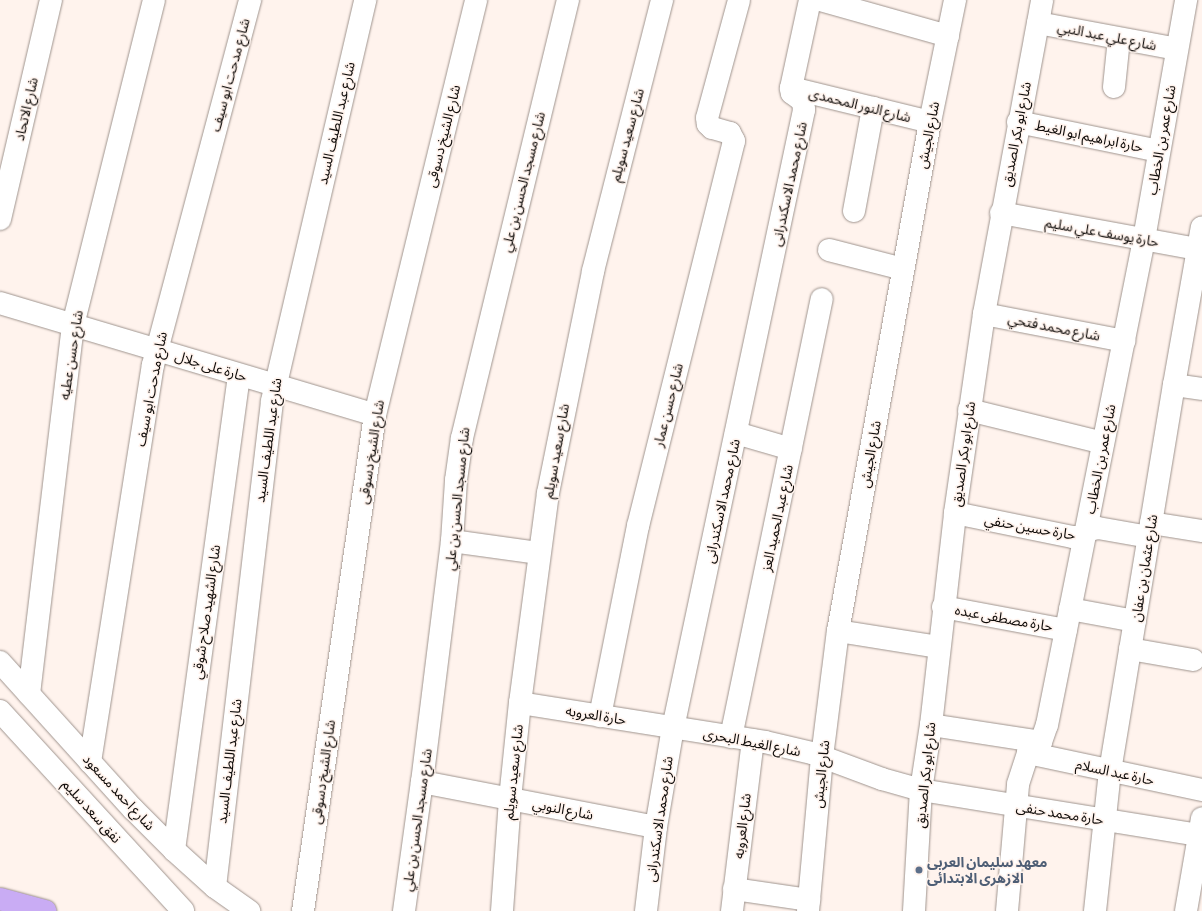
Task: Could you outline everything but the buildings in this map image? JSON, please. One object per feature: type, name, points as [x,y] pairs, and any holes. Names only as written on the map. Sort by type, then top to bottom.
[{"type":"main road","points":[[0,899],[45,911]]},
{"type":"street","name":"شارع الاتحاد","points":[[0,219],[51,0]]},
{"type":"street","name":"شارع حسن عطيه","points":[[29,694],[73,325],[154,0]]},
{"type":"street","name":"شارع مدحت ابو سيف","points":[[90,762],[150,380],[250,0]]},
{"type":"street","name":"شارع عبد اللطيف السيد","points":[[215,887],[274,385],[365,0]]},
{"type":"street","name":"شارع الشيخ دسوقى","points":[[303,911],[375,415],[476,0]]},
{"type":"street","name":"شارع مسجد الحسن بن علي","points":[[404,911],[422,782],[452,541],[456,480],[466,417],[568,0]]},
{"type":"street","name":"شارع سعيد سويلم","points":[[502,911],[510,799],[520,703],[548,493],[588,293],[662,0]]},
{"type":"street","name":"شارع حسن عمار","points":[[600,716],[642,511],[734,141],[730,133],[712,128],[708,124],[708,112],[739,0]]},
{"type":"street","points":[[794,92],[810,0]]},
{"type":"street","points":[[820,0],[948,36]]},
{"type":"street","name":"شارع الجيش","points":[[808,906],[822,757],[838,631],[930,122],[955,0]]},
{"type":"street","name":"شارع ابو بكر الصديق","points":[[914,911],[921,790],[969,410],[1001,213],[1042,0]]},
{"type":"street","name":"شارع عمر بن الخطاب","points":[[1007,911],[1018,784],[1034,748],[1047,725],[1144,239],[1186,0]]},
{"type":"street","name":"شارع علي عبد النبي","points":[[1038,23],[1177,49]]},
{"type":"street","points":[[1114,87],[1119,38]]},
{"type":"street","name":"شارع النور المحمدى","points":[[794,92],[873,108],[930,122]]},
{"type":"street","name":"شارع محمد الاسكندرانى","points":[[646,911],[656,827],[673,728],[804,110],[803,101],[794,92]]},
{"type":"street","points":[[854,211],[873,108]]},
{"type":"street","name":"حارة ابراهيم ابو الغيط","points":[[1018,122],[1159,151]]},
{"type":"street","name":"حارة يوسف علي سليم","points":[[1001,213],[1200,249]]},
{"type":"street","name":"شارع عثمان بن عفان","points":[[1095,911],[1110,771],[1174,385],[1200,249],[1202,227]]},
{"type":"street","points":[[829,250],[903,269]]},
{"type":"street","name":"شارع عبد الحميد العز","points":[[731,737],[822,299]]},
{"type":"street","name":"حارة على جلال","points":[[0,303],[375,415]]},
{"type":"street","name":"شارع محمد فتحي","points":[[984,314],[1124,341]]},
{"type":"street","name":"شارع الشهيد صلاح شوقي","points":[[174,850],[239,374]]},
{"type":"street","points":[[1174,385],[1202,389]]},
{"type":"street","points":[[969,410],[1103,443]]},
{"type":"street","points":[[736,433],[791,449]]},
{"type":"street","name":"حارة حسين حنفي","points":[[955,513],[1073,538],[1082,537],[1089,530],[1098,528],[1202,531]]},
{"type":"street","points":[[452,541],[539,553]]},
{"type":"street","name":"حارة مصطفى عبده","points":[[943,607],[1068,620],[1135,622]]},
{"type":"street","points":[[838,631],[938,647]]},
{"type":"street","points":[[1130,649],[1193,660]]},
{"type":"street","name":"شارع احمد مسعود","points":[[0,662],[133,809],[174,850],[215,887],[249,911]]},
{"type":"street","name":"حارة العروبه","points":[[520,703],[673,728]]},
{"type":"street","name":"نفق سعد سليم","points":[[0,711],[183,911]]},
{"type":"street","name":"حارة عبد السلام","points":[[930,725],[1034,748],[1110,771],[1202,790]]},
{"type":"street","name":"شارع الغيط البحرى","points":[[673,728],[753,740],[822,757],[882,779],[921,790]]},
{"type":"street","name":"شارع العروبه","points":[[732,911],[753,740]]},
{"type":"street","name":"شارع النوبي","points":[[422,782],[656,827]]},
{"type":"street","name":"حارة محمد حنفى","points":[[921,790],[1104,820],[1201,826]]},
{"type":"street","points":[[1186,911],[1201,826]]},
{"type":"street","points":[[734,889],[808,906]]},
{"type":"place","name":"معهد سليمان العربى الازهرى الابتدائى","points":[[919,870]]}]
